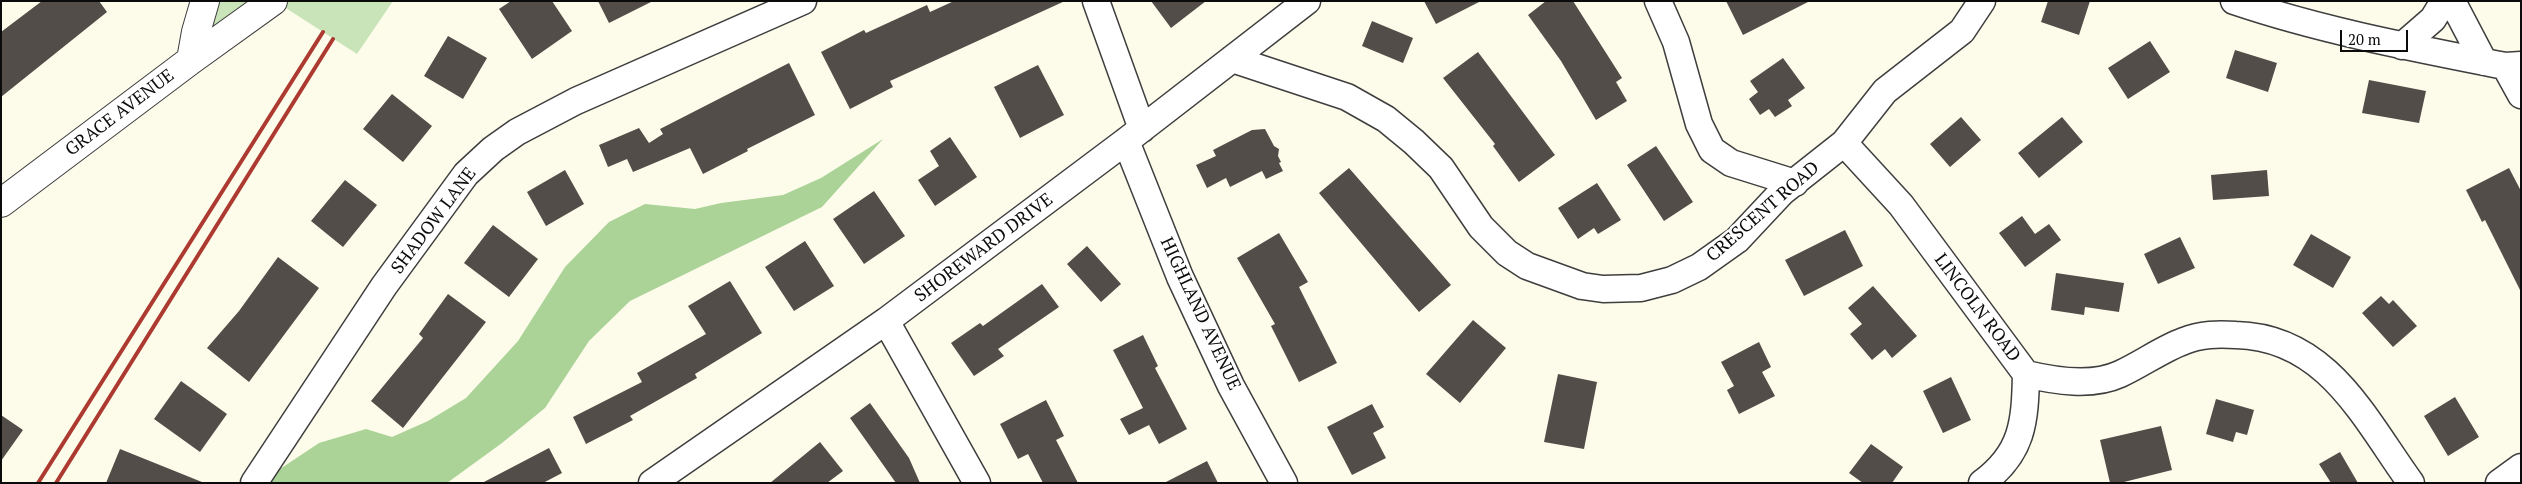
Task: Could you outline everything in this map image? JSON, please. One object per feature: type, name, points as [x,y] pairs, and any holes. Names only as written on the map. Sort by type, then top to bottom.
[{"type":"street","name":"GRACE AVENUE","points":[[1,203],[191,60],[196,32],[205,1]]},
{"type":"street","points":[[191,60],[273,1]]},
{"type":"street","name":"SHADOW LANE","points":[[254,483],[384,286],[466,174],[493,149],[517,132],[576,101],[803,1]]},
{"type":"street","name":"HIGHLAND AVENUE","points":[[1096,1],[1134,135],[1184,285],[1231,386],[1284,483]]},
{"type":"street","name":"SHOREWARD DRIVE","points":[[652,483],[886,320],[1134,135],[1307,1]]},
{"type":"street","points":[[1658,1],[1676,42],[1699,124],[1712,150],[1731,163],[1795,183]]},
{"type":"street","name":"CRESCENT ROAD","points":[[1232,59],[1330,91],[1372,110],[1414,142],[1441,168],[1481,227],[1507,253],[1527,266],[1582,286],[1641,288],[1672,280],[1699,268],[1736,240],[1763,211],[1844,143],[1885,91],[1962,31],[1982,1]]},
{"type":"street","points":[[2234,1],[2275,15],[2402,46],[2503,64]]},
{"type":"street","points":[[2402,46],[2433,18],[2444,1]]},
{"type":"street","points":[[2452,1],[2503,64],[2521,95]]},
{"type":"street","name":"LINCOLN ROAD","points":[[1844,143],[1901,205],[2026,374],[2050,380],[2073,382],[2101,379],[2118,375],[2184,341],[2209,334],[2252,335],[2278,342],[2308,355],[2335,378],[2411,483]]},
{"type":"street","points":[[886,320],[977,483]]},
{"type":"street","points":[[1982,483],[2006,463],[2013,451],[2024,409],[2026,374]]},
{"type":"street","points":[[2499,483],[2521,467]]},
{"type":"green space","points":[[205,1],[273,1],[191,60]]},
{"type":"green space","points":[[275,1],[393,1],[357,54]]},
{"type":"green space","points":[[883,139],[822,207],[630,301],[589,341],[545,408],[502,443],[447,483],[259,483],[319,443],[366,429],[392,437],[428,421],[466,398],[518,341],[565,267],[609,222],[645,204],[695,209],[721,203],[783,195],[821,178]]},
{"type":"building","points":[[42,1],[99,1],[107,12],[1,97],[1,32]]},
{"type":"building","points":[[511,1],[552,1],[572,31],[532,59],[499,9]]},
{"type":"building","points":[[598,1],[653,1],[609,23]]},
{"type":"building","points":[[954,1],[1065,1],[890,81],[893,87],[850,109],[821,52],[864,30],[866,33],[927,5],[930,12]]},
{"type":"building","points":[[1151,1],[1206,1],[1171,28]]},
{"type":"building","points":[[1424,1],[1481,1],[1436,24]]},
{"type":"building","points":[[1546,1],[1573,1],[1622,78],[1616,82],[1627,101],[1596,120],[1561,61],[1528,15]]},
{"type":"building","points":[[1726,1],[1810,1],[1743,35]]},
{"type":"building","points":[[2048,1],[2090,1],[2079,35],[2041,22]]},
{"type":"building","points":[[1372,21],[1413,38],[1403,63],[1362,46]]},
{"type":"building","points":[[448,36],[487,58],[463,99],[424,76]]},
{"type":"building","points":[[2150,41],[2170,72],[2128,99],[2108,68]]},
{"type":"building","points":[[2235,50],[2277,63],[2268,92],[2226,78]]},
{"type":"building","points":[[1478,52],[1555,155],[1519,182],[1493,146],[1495,144],[1443,78]]},
{"type":"building","points":[[1783,58],[1805,88],[1788,100],[1792,106],[1775,117],[1769,109],[1760,115],[1749,99],[1758,92],[1750,81]]},
{"type":"building","points":[[789,63],[815,115],[747,149],[748,151],[703,174],[690,148],[633,172],[627,159],[608,167],[599,145],[639,128],[649,143],[663,134],[660,129]]},
{"type":"building","points":[[1038,65],[1064,115],[1020,138],[994,87]]},
{"type":"building","points":[[2369,80],[2426,91],[2419,123],[2362,113]]},
{"type":"building","points":[[392,94],[432,126],[403,162],[363,129]]},
{"type":"building","points":[[1961,117],[1981,140],[1950,167],[1930,144]]},
{"type":"building","points":[[2062,117],[2083,142],[2039,178],[2018,153]]},
{"type":"building","points":[[1265,129],[1274,146],[1279,149],[1278,156],[1281,162],[1279,163],[1283,171],[1266,179],[1262,171],[1230,187],[1226,178],[1207,188],[1196,165],[1216,156],[1213,150],[1252,130]]},
{"type":"building","points":[[950,137],[977,177],[935,206],[918,180],[939,166],[930,151]]},
{"type":"building","points":[[1656,146],[1693,202],[1664,221],[1627,165]]},
{"type":"building","points":[[1349,168],[1451,285],[1419,312],[1319,193]]},
{"type":"building","points":[[2509,168],[2521,191],[2521,292],[2485,220],[2482,222],[2466,190]]},
{"type":"building","points":[[565,170],[584,204],[546,226],[527,192]]},
{"type":"building","points":[[2267,170],[2269,196],[2213,200],[2211,175]]},
{"type":"building","points":[[345,180],[377,205],[343,247],[311,221]]},
{"type":"building","points":[[1597,183],[1621,220],[1598,234],[1594,228],[1578,239],[1558,208]]},
{"type":"building","points":[[874,191],[905,236],[864,264],[833,219]]},
{"type":"building","points":[[2022,216],[2035,234],[2049,224],[2061,240],[2025,267],[1999,233]]},
{"type":"building","points":[[493,225],[538,259],[509,297],[464,263]]},
{"type":"building","points":[[1845,230],[1863,266],[1804,296],[1785,260]]},
{"type":"building","points":[[1279,233],[1308,282],[1299,287],[1337,363],[1299,382],[1271,326],[1275,324],[1237,258]]},
{"type":"building","points":[[2311,234],[2351,257],[2333,288],[2293,265]]},
{"type":"building","points":[[2180,237],[2195,268],[2158,284],[2144,254]]},
{"type":"building","points":[[805,241],[834,286],[794,311],[765,267]]},
{"type":"building","points":[[1087,246],[1121,284],[1101,302],[1067,264]]},
{"type":"building","points":[[278,257],[319,288],[249,382],[207,348],[239,311]]},
{"type":"building","points":[[2056,273],[2124,283],[2119,312],[2085,307],[2084,315],[2051,310]]},
{"type":"building","points":[[730,281],[762,333],[695,374],[697,378],[630,416],[633,420],[586,444],[573,417],[642,382],[637,373],[706,334],[688,306]]},
{"type":"building","points":[[1042,284],[1059,307],[998,349],[1004,356],[974,376],[951,343],[980,323],[983,326]]},
{"type":"building","points":[[1873,286],[1917,336],[1892,358],[1885,349],[1872,360],[1850,334],[1862,324],[1848,308]]},
{"type":"building","points":[[448,294],[486,322],[403,428],[371,401],[423,338],[419,334]]},
{"type":"building","points":[[2381,296],[2389,304],[2393,300],[2417,326],[2393,347],[2362,313]]},
{"type":"building","points":[[1473,320],[1506,348],[1460,403],[1426,374]]},
{"type":"building","points":[[1143,335],[1158,366],[1155,368],[1187,429],[1159,444],[1149,425],[1129,435],[1120,419],[1143,408],[1113,350]]},
{"type":"building","points":[[1759,342],[1771,367],[1762,372],[1775,396],[1739,414],[1727,390],[1734,386],[1721,362]]},
{"type":"building","points":[[1558,374],[1597,382],[1584,449],[1544,442]]},
{"type":"building","points":[[1951,377],[1971,420],[1943,433],[1923,391]]},
{"type":"building","points":[[181,381],[227,414],[200,452],[154,419]]},
{"type":"building","points":[[2455,397],[2479,437],[2448,456],[2424,416]]},
{"type":"building","points":[[2216,399],[2254,410],[2247,435],[2236,432],[2233,442],[2206,434]]},
{"type":"building","points":[[1046,400],[1064,436],[1056,440],[1078,483],[1043,483],[1028,454],[1018,459],[1000,424]]},
{"type":"building","points":[[870,403],[909,458],[920,483],[896,483],[850,418]]},
{"type":"building","points":[[1372,404],[1384,427],[1373,433],[1386,458],[1352,475],[1327,427]]},
{"type":"building","points":[[1,415],[23,430],[1,461]]},
{"type":"building","points":[[2161,426],[2172,470],[2120,483],[2110,483],[2100,440]]},
{"type":"building","points":[[820,442],[843,471],[827,483],[770,483]]},
{"type":"building","points":[[1871,444],[1903,467],[1892,483],[1863,483],[1849,473]]},
{"type":"building","points":[[549,448],[562,473],[543,483],[482,483]]},
{"type":"building","points":[[120,449],[202,482],[202,483],[106,483]]},
{"type":"building","points":[[2340,452],[2358,483],[2331,483],[2319,464]]},
{"type":"building","points":[[1207,461],[1218,483],[1164,483]]},
{"type":"railway","points":[[38,483],[323,32]]},
{"type":"railway","points":[[56,483],[333,39]]}]
